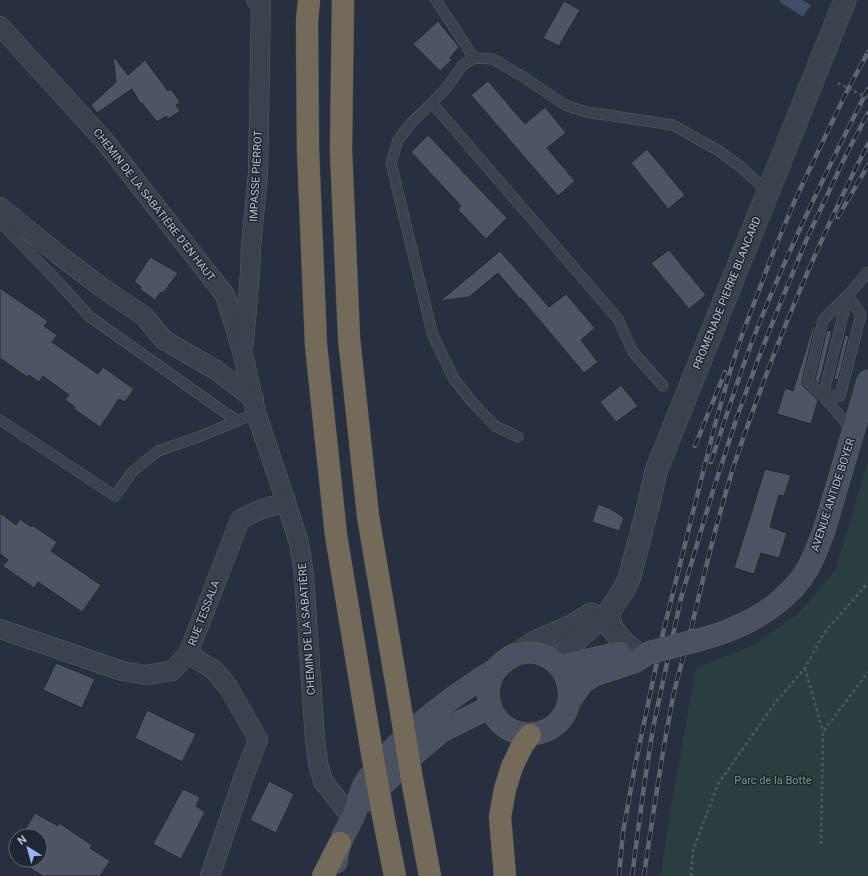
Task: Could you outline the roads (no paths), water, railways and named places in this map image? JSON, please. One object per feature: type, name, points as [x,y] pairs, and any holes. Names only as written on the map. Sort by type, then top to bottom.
[{"type":"highway","points":[[308,0],[308,150],[316,344],[336,536],[371,747],[395,876]]},
{"type":"highway","points":[[343,0],[341,150],[349,338],[368,516],[411,774],[430,876]]},
{"type":"highway","points":[[505,876],[500,817],[505,789],[512,767],[522,746],[530,735]]},
{"type":"highway","points":[[323,876],[340,843]]},
{"type":"main road","name":"AVENUE ANTIDE BOYER","points":[[559,665],[702,639],[733,629],[754,619],[786,595],[798,582],[816,553],[823,534],[868,381]]},
{"type":"main road","name":"AVENUE ANTIDE BOYER","points":[[570,700],[583,682],[594,675],[634,662],[640,651]]},
{"type":"main road","points":[[333,876],[340,843],[352,818],[365,783],[396,746],[433,712],[457,694],[497,668],[506,660],[517,654],[528,652],[538,653],[548,657],[559,665],[566,676],[570,688],[570,700],[565,713],[556,725],[544,732],[530,735],[517,733],[505,728],[496,718],[490,707],[488,694],[490,680],[497,668]]},
{"type":"main road","points":[[352,818],[407,760],[442,731],[490,707]]},
{"type":"street","name":"IMPASSE PIERROT","points":[[243,354],[258,173],[261,4],[256,0]]},
{"type":"street","name":"PROMENADE PIERRE BLANCARD","points":[[559,665],[578,638],[608,614],[629,579],[650,500],[656,471],[845,0]]},
{"type":"street","name":"CHEMIN DE LA SABATIÈRE D'EN HAUT","points":[[0,26],[103,139],[225,295],[243,354],[255,406]]},
{"type":"street","points":[[0,207],[101,287],[144,316],[164,340],[216,370],[255,406]]},
{"type":"street","name":"CHEMIN DE LA SABATIÈRE","points":[[255,406],[299,543],[304,575],[315,740],[318,763],[323,781],[352,818]]},
{"type":"street","name":"RUE TESSALA","points":[[0,629],[122,671],[146,675],[172,671],[188,654],[240,520],[250,513],[286,502]]},
{"type":"street","points":[[517,654],[535,642],[572,626],[623,591]]},
{"type":"street","points":[[608,614],[612,628],[621,640],[640,651]]},
{"type":"street","points":[[188,654],[214,670],[229,688],[258,740],[244,776],[210,876]]},
{"type":"lane","points":[[436,0],[474,58]]},
{"type":"lane","points":[[518,437],[495,426],[472,402],[454,379],[433,336],[390,163],[398,140],[412,122],[447,87],[462,65],[474,58],[493,59],[525,78],[565,105],[586,112],[673,125],[719,151],[741,167],[768,192]]},
{"type":"lane","points":[[432,103],[618,319],[633,352],[663,386]]},
{"type":"lane","points":[[0,225],[5,228],[62,286],[90,317],[237,421]]},
{"type":"lane","points":[[854,431],[823,396],[808,382],[823,320],[868,272]]},
{"type":"lane","points":[[823,396],[848,295]]},
{"type":"lane","points":[[823,396],[840,396],[856,337],[861,315],[848,295]]},
{"type":"lane","points":[[0,420],[115,496],[134,471],[158,451],[237,421],[255,406]]},
{"type":"water","points":[[779,0],[802,0],[811,5],[803,17],[781,3]]},
{"type":"railway","points":[[619,876],[623,832],[635,766],[663,633],[716,421],[732,365],[773,253],[795,200],[845,95],[868,52]]},
{"type":"railway","points":[[711,462],[750,347],[763,314],[791,248],[836,152],[868,89]]},
{"type":"railway","points":[[632,876],[653,728],[681,598],[712,494],[737,417],[780,304],[808,236],[847,153],[868,113]]},
{"type":"railway","points":[[644,876],[661,762],[673,697],[716,526],[734,465],[763,383],[795,302],[830,222],[868,144]]},
{"type":"railway","points":[[838,217],[868,165]]},
{"type":"railway","points":[[695,446],[725,372]]},
{"type":"park label","name":"Parc de la Botte","points":[[773,780]]}]
